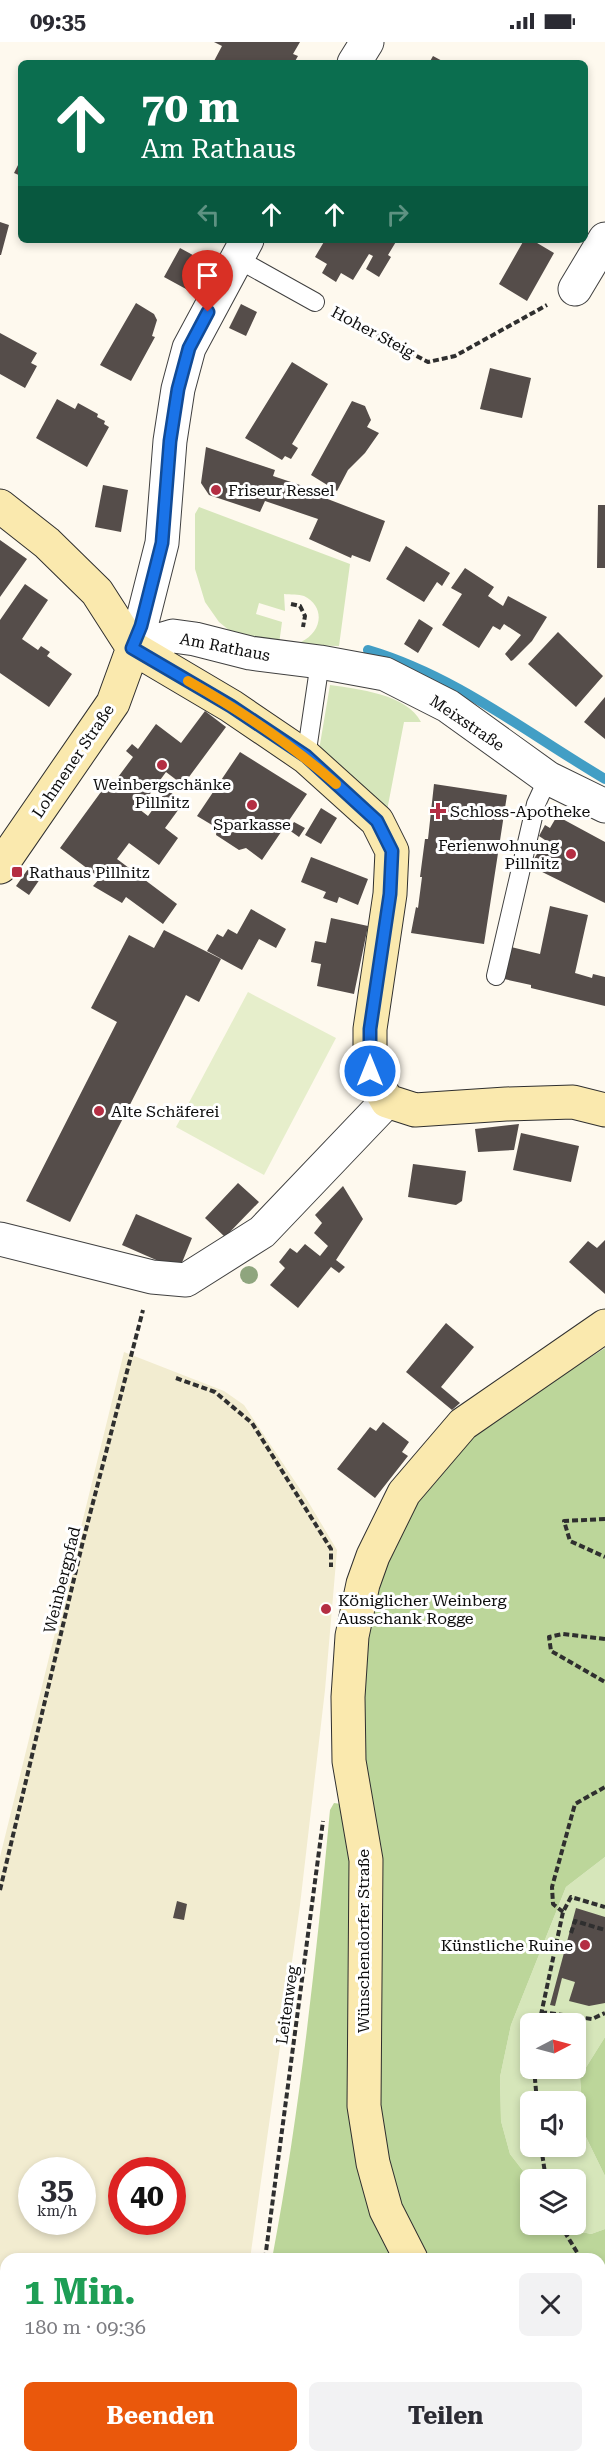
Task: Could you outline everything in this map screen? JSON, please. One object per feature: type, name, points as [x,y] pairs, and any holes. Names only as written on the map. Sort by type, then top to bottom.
[{"type":"street","points":[[356,60],[367,42]]},
{"type":"street","points":[[574,290],[605,239]]},
{"type":"street","points":[[132,648],[141,626],[162,543],[170,441],[178,389],[189,348],[242,249]]},
{"type":"street","points":[[0,506],[47,543],[97,592],[132,648]]},
{"type":"street","name":"Am Rathaus","points":[[132,648],[173,636],[195,639],[250,653],[320,662]]},
{"type":"street","name":"Am Rathaus","points":[[132,648],[231,706],[306,756],[377,821],[392,851],[390,894],[370,1029],[370,1071],[387,1101]]},
{"type":"street","name":"Lohmener Straße","points":[[0,867],[113,703],[132,648]]},
{"type":"street","name":"Meixstraße","points":[[320,662],[385,674],[448,706],[548,778],[605,806]]},
{"type":"street","points":[[0,1239],[152,1277],[186,1281],[262,1232],[387,1101],[415,1110],[573,1102],[605,1110]]},
{"type":"street","name":"Wünschendorfer Straße","points":[[408,2253],[386,2210],[373,2163],[364,2106],[366,1860],[349,1761],[348,1697],[354,1626],[363,1584],[373,1556],[404,1493],[463,1424],[605,1326]]},
{"type":"lane","name":"Hoher Steig","points":[[242,249],[315,302]]},
{"type":"lane","points":[[306,756],[320,662]]},
{"type":"lane","points":[[496,976],[536,804],[548,778]]},
{"type":"path","name":"Hoher Steig","points":[[315,302],[428,362],[455,356],[574,290]]},
{"type":"path","name":"Weinbergpfad","points":[[0,1890],[83,1541],[152,1277]]},
{"type":"path","points":[[176,1377],[215,1392],[252,1423],[332,1549],[331,1569]]},
{"type":"path","points":[[605,1519],[564,1521],[570,1540],[605,1557]]},
{"type":"path","points":[[605,1639],[563,1634],[549,1637],[551,1651],[605,1683]]},
{"type":"path","points":[[563,1912],[553,1904],[552,1887],[575,1804],[605,1787]]},
{"type":"path","name":"Leitenweg","points":[[266,2253],[323,1818]]},
{"type":"path","points":[[605,1907],[571,1897],[563,1912],[541,2012],[592,2019],[605,2013]]},
{"type":"path","points":[[571,1933],[574,1921],[605,1930]]},
{"type":"path","points":[[567,2235],[577,2253]]},
{"type":"shaded area","points":[[124,1352],[224,1391],[244,1405],[306,1498],[337,1550],[325,1690],[300,1905],[251,2253],[0,2253],[0,1857]]},
{"type":"green space","points":[[199,507],[350,564],[339,646],[301,645],[301,642],[313,632],[319,619],[316,606],[302,595],[284,594],[285,611],[259,603],[256,614],[282,622],[279,644],[235,635],[219,622],[205,602],[195,569],[195,514]]},
{"type":"green space","points":[[330,685],[367,691],[393,699],[405,705],[421,722],[404,722],[385,821],[318,756]]},
{"type":"green space","points":[[248,992],[336,1038],[264,1175],[176,1127]]},
{"type":"green space","points":[[605,1348],[605,1857],[566,1887],[511,2025],[500,2077],[501,2121],[510,2154],[522,2169],[520,2235],[586,2235],[586,2233],[591,2234],[605,2229],[605,2253],[421,2253],[393,2195],[381,2134],[362,1708],[367,1629],[374,1593],[415,1501],[471,1433]]},
{"type":"green space","points":[[334,1803],[341,1804],[354,1867],[353,1972],[397,2253],[273,2253],[299,2091],[330,1810]]},
{"type":"green space","points":[[605,1857],[605,2037],[586,2067],[586,2013],[520,2013],[520,2079],[580,2079],[581,2091],[520,2091],[520,2157],[586,2157],[586,2137],[605,2176],[605,2229],[591,2234],[586,2233],[586,2169],[522,2169],[510,2154],[501,2121],[500,2077],[511,2025],[566,1887]]},
{"type":"green space","points":[[605,2037],[605,2176],[586,2137],[586,2091],[581,2091],[580,2079],[586,2079],[586,2067]]},
{"type":"building","points":[[214,42],[300,42],[293,54],[298,56],[296,60],[215,60],[222,46]]},
{"type":"building","points":[[0,222],[9,225],[1,255],[0,255]]},
{"type":"building","points":[[323,243],[395,243],[388,255],[391,257],[379,277],[366,269],[373,256],[369,254],[353,280],[341,273],[336,282],[322,273],[327,264],[315,257]]},
{"type":"building","points":[[522,243],[537,243],[554,253],[527,301],[499,284]]},
{"type":"building","points":[[180,248],[213,266],[197,295],[164,277]]},
{"type":"building","points":[[136,303],[154,314],[157,320],[152,336],[155,337],[131,381],[100,365]]},
{"type":"building","points":[[241,304],[257,312],[246,336],[229,328]]},
{"type":"building","points":[[0,333],[37,353],[31,363],[37,366],[25,388],[0,374]]},
{"type":"building","points":[[292,362],[328,384],[292,444],[298,448],[291,459],[285,456],[282,460],[245,438]]},
{"type":"building","points":[[490,368],[531,378],[522,418],[480,409]]},
{"type":"building","points":[[57,399],[75,409],[78,403],[98,414],[97,417],[105,421],[104,424],[109,427],[87,467],[36,438]]},
{"type":"building","points":[[352,401],[365,406],[371,420],[367,427],[379,433],[365,453],[348,470],[337,491],[311,475]]},
{"type":"building","points":[[206,447],[275,470],[273,476],[327,494],[325,498],[385,521],[370,562],[352,555],[351,558],[309,539],[318,519],[265,501],[260,512],[209,495],[201,483]]},
{"type":"building","points":[[103,485],[128,490],[121,532],[95,527]]},
{"type":"building","points":[[598,505],[605,505],[605,568],[597,568]]},
{"type":"building","points":[[0,540],[27,559],[0,597]]},
{"type":"building","points":[[406,546],[450,573],[442,586],[437,582],[424,602],[386,579]]},
{"type":"building","points":[[465,568],[494,587],[488,596],[503,606],[508,596],[547,617],[532,641],[513,660],[511,661],[505,654],[521,635],[504,624],[500,630],[493,626],[479,648],[442,625],[462,594],[451,588]]},
{"type":"building","points":[[25,584],[48,600],[22,639],[38,650],[41,646],[50,652],[47,656],[72,674],[49,707],[0,673],[0,620]]},
{"type":"building","points":[[419,619],[433,628],[418,653],[404,644]]},
{"type":"building","points":[[558,632],[603,676],[576,707],[528,664]]},
{"type":"building","points":[[605,697],[605,739],[584,722]]},
{"type":"building","points":[[205,711],[226,727],[183,785],[166,772],[139,809],[148,816],[167,790],[184,802],[165,828],[178,838],[159,865],[129,843],[117,859],[177,904],[163,924],[126,897],[122,903],[93,886],[100,878],[60,848],[106,785],[110,788],[133,757],[126,751],[132,744],[138,749],[156,724],[181,743]]},
{"type":"building","name":"Sparkasse","points":[[240,752],[307,794],[262,860],[246,848],[239,850],[216,835],[217,828],[197,816]]},
{"type":"building","points":[[434,784],[507,795],[484,944],[411,933],[416,907],[418,908],[422,877],[420,877],[425,839],[428,839]]},
{"type":"building","points":[[321,808],[337,818],[321,844],[305,835]]},
{"type":"building","name":"Ferienwohnung Pillnitz","points":[[557,816],[605,842],[605,903],[530,866],[545,840],[539,836],[545,825],[550,828]]},
{"type":"building","points":[[294,822],[305,828],[299,837],[289,830]]},
{"type":"building","points":[[311,857],[368,879],[358,905],[339,897],[337,903],[323,898],[326,892],[301,882]]},
{"type":"building","points":[[28,869],[40,879],[29,895],[16,886]]},
{"type":"building","points":[[550,906],[588,915],[575,973],[592,978],[593,974],[605,977],[605,1006],[504,979],[511,947],[540,954]]},
{"type":"building","points":[[251,909],[286,929],[276,948],[259,939],[242,970],[207,951],[217,934],[223,937],[228,929],[237,934]]},
{"type":"building","points":[[331,918],[368,926],[354,994],[317,986],[321,964],[311,962],[315,941],[326,943]]},
{"type":"building","name":"Alte Schäferei","points":[[164,930],[221,959],[199,1002],[186,995],[70,1222],[26,1201],[117,1022],[91,1008],[129,935],[154,948]]},
{"type":"building","points":[[519,1124],[514,1150],[478,1152],[475,1129]]},
{"type":"building","points":[[521,1133],[579,1146],[571,1182],[513,1170]]},
{"type":"building","points":[[413,1164],[466,1171],[462,1201],[456,1205],[408,1197]]},
{"type":"building","points":[[238,1183],[259,1202],[225,1237],[205,1218]]},
{"type":"building","points":[[343,1186],[363,1219],[336,1260],[345,1267],[339,1273],[331,1267],[298,1308],[270,1285],[285,1268],[279,1262],[290,1248],[297,1253],[305,1244],[320,1256],[328,1246],[314,1233],[322,1223],[315,1215]]},
{"type":"building","points":[[136,1214],[192,1238],[179,1270],[122,1245]]},
{"type":"building","points":[[605,1240],[605,1294],[569,1262],[588,1241],[597,1248]]},
{"type":"building","points":[[446,1323],[474,1347],[441,1387],[460,1403],[452,1410],[406,1372]]},
{"type":"building","points":[[383,1422],[409,1442],[402,1452],[408,1456],[375,1498],[337,1469],[370,1427],[376,1431]]},
{"type":"building","points":[[177,1901],[187,1904],[184,1920],[173,1918]]},
{"type":"building","name":"Künstliche Ruine","points":[[576,1908],[605,1917],[605,2003],[589,2006],[569,2001],[575,1982],[562,1978],[555,2006],[550,2005]]},
{"type":"waterway","points":[[368,650],[400,661],[461,690],[605,779]]},
{"type":"slow traffic","points":[[188,681],[231,706],[306,756],[336,784]]},
{"type":"place","name":"Friseur Ressel","points":[[216,490]]},
{"type":"place","name":"Weinbergschänke Pillnitz","points":[[162,765]]},
{"type":"place","name":"Sparkasse","points":[[252,805]]},
{"type":"place","name":"Schloss-Apotheke","points":[[438,811]]},
{"type":"place","name":"Ferienwohnung Pillnitz","points":[[571,854]]},
{"type":"place","name":"Rathaus Pillnitz","points":[[17,872]]},
{"type":"place","name":"Alte Schäferei","points":[[99,1111]]},
{"type":"place","name":"Königlicher Weinberg Ausschank Rogge","points":[[326,1609]]},
{"type":"place","name":"Künstliche Ruine","points":[[585,1945]]},
{"type":"route","points":[[208,312],[189,348],[178,389],[170,441],[162,543],[141,626],[132,648],[231,706],[306,756],[377,821],[392,851],[390,894],[370,1029],[370,1071]]}]
